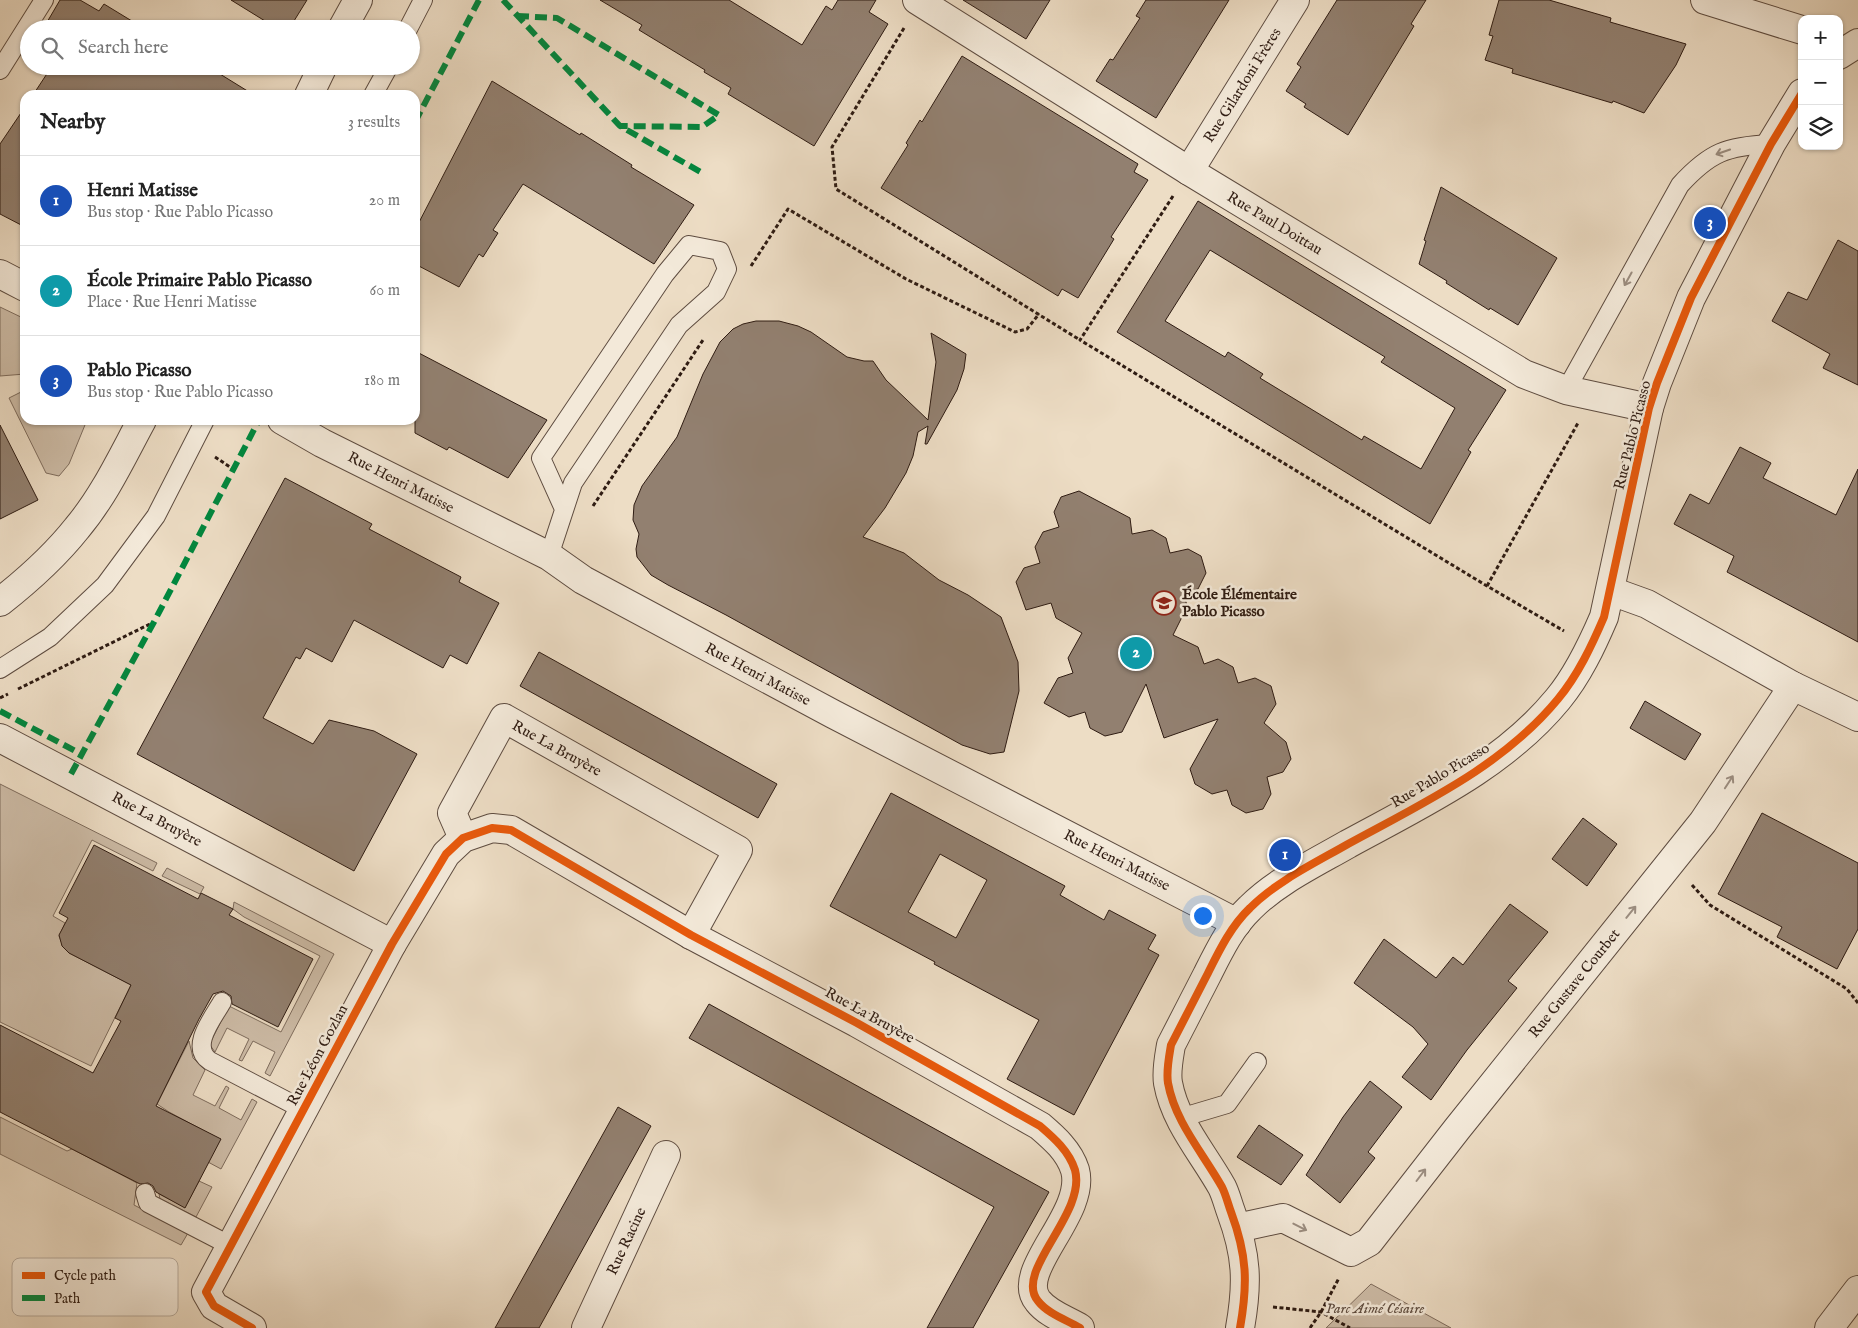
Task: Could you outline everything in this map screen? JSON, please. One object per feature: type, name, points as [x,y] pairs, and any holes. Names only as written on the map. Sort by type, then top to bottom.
[{"type":"street","points":[[347,20],[358,0]]},
{"type":"street","name":"Rue Gilardoni Frères","points":[[1189,170],[1295,0]]},
{"type":"street","points":[[1704,0],[1798,29]]},
{"type":"street","name":"Rue Paul Doittau","points":[[919,1],[1189,170],[1524,374],[1566,390],[1649,408]]},
{"type":"street","points":[[1843,35],[1858,36]]},
{"type":"street","points":[[1843,52],[1858,43]]},
{"type":"street","points":[[311,90],[318,75]]},
{"type":"street","name":"Rue Pablo Picasso","points":[[1237,1228],[1223,1189],[1180,1118],[1168,1082],[1168,1061],[1171,1045],[1237,923],[1261,898],[1302,871],[1464,780],[1492,762],[1529,731],[1559,698],[1592,644],[1604,617],[1649,408],[1691,298],[1771,144],[1798,100]]},
{"type":"street","points":[[0,274],[20,284]]},
{"type":"street","points":[[0,602],[55,555],[78,527],[99,498],[139,425]]},
{"type":"street","name":"Rue Henri Matisse","points":[[291,425],[322,443],[549,556],[583,580],[832,714],[1237,923]]},
{"type":"street","points":[[1611,591],[1647,604],[1793,686],[1858,717]]},
{"type":"street","name":"Rue Gustave Courbet","points":[[1351,1252],[1370,1242],[1457,1129],[1703,822],[1793,686]]},
{"type":"street","name":"Rue La Bruyère","points":[[691,935],[738,850],[504,718],[452,813],[463,838],[492,828],[511,830],[691,935],[857,1023],[1040,1126],[1066,1152],[1075,1172],[1075,1192],[1071,1208],[1039,1263],[1032,1284],[1037,1300],[1045,1309],[1080,1328]]},
{"type":"street","name":"Rue La Bruyère","points":[[0,738],[392,944]]},
{"type":"street","name":"Rue Léon Gozlan","points":[[252,1328],[214,1306],[206,1292],[392,944],[446,854],[463,838]]},
{"type":"street","name":"Rue Racine","points":[[586,1328],[666,1155]]},
{"type":"street","points":[[1242,1316],[1246,1266],[1237,1228],[1283,1218],[1351,1252]]},
{"type":"street","points":[[1829,1328],[1858,1290]]},
{"type":"lane","points":[[31,20],[44,0]]},
{"type":"lane","points":[[413,20],[423,0]]},
{"type":"lane","points":[[0,70],[20,38]]},
{"type":"lane","points":[[376,90],[384,75]]},
{"type":"lane","points":[[1566,390],[1680,185],[1696,167],[1714,155],[1741,146],[1771,144]]},
{"type":"lane","points":[[549,556],[573,483],[679,325],[716,292],[727,270],[720,251],[689,245],[664,274],[541,458],[564,509]]},
{"type":"lane","points":[[0,669],[50,637],[105,585],[156,516],[202,425]]},
{"type":"lane","points":[[222,1002],[201,1040],[203,1055],[210,1061],[304,1110]]},
{"type":"lane","points":[[1180,1118],[1227,1104],[1256,1062]]},
{"type":"lane","points":[[145,1193],[148,1203],[231,1246]]},
{"type":"path","points":[[919,1],[832,147],[836,189],[1080,340],[1487,586],[1563,630],[1592,644]]},
{"type":"path","points":[[1080,340],[1189,170]]},
{"type":"path","points":[[750,267],[788,209],[906,279],[1015,332],[1027,329],[1038,314]]},
{"type":"path","points":[[588,514],[707,333]]},
{"type":"path","points":[[1487,586],[1593,397]]},
{"type":"path","points":[[17,690],[154,622]]},
{"type":"path","points":[[0,698],[8,694]]},
{"type":"path","points":[[1671,862],[1710,905],[1847,988],[1858,1003]]},
{"type":"path","points":[[1310,1328],[1321,1312],[1351,1252]]},
{"type":"path","points":[[1242,1316],[1321,1312],[1350,1328]]},
{"type":"green space","points":[[0,307],[20,317],[20,374],[0,376]]},
{"type":"green space","points":[[20,392],[20,420],[9,398]]},
{"type":"green space","points":[[22,425],[85,425],[69,464],[59,476],[46,473]]},
{"type":"green space","points":[[0,784],[157,863],[153,871],[92,840],[53,916],[65,923],[59,936],[63,946],[69,953],[131,985],[91,1066],[0,1022]]},
{"type":"green space","points":[[167,868],[204,887],[200,894],[162,876]]},
{"type":"green space","points":[[234,902],[334,954],[270,1076],[265,1073],[275,1052],[253,1041],[242,1061],[239,1060],[249,1039],[227,1028],[215,1052],[210,1045],[211,1041],[229,1006],[281,1032],[320,956],[244,917],[233,909]]},
{"type":"green space","points":[[189,1041],[193,1058],[205,1070],[193,1095],[215,1106],[226,1086],[229,1088],[219,1108],[241,1120],[252,1099],[257,1102],[221,1169],[208,1162],[214,1136],[157,1104]]},
{"type":"green space","points":[[0,1117],[67,1151],[72,1149],[137,1183],[134,1205],[188,1233],[181,1245],[0,1154]]},
{"type":"green space","points":[[199,1181],[212,1187],[196,1217],[160,1199],[159,1194],[185,1207]]},
{"type":"green space","name":"Parc Aimé Césaire","points":[[1371,1284],[1451,1328],[1326,1328]]},
{"type":"building","points":[[60,0],[80,0],[99,11],[104,4],[130,20],[48,20]]},
{"type":"building","points":[[231,0],[307,0],[295,20],[263,20]]},
{"type":"building","points":[[600,0],[729,0],[802,45],[826,6],[832,10],[838,0],[876,0],[869,12],[888,24],[814,146],[728,94],[731,88],[639,30],[642,25]]},
{"type":"building","points":[[963,0],[1050,0],[1026,39]]},
{"type":"building","points":[[1146,0],[1229,0],[1156,118],[1096,81],[1110,59],[1113,60],[1140,18],[1136,16]]},
{"type":"building","points":[[1337,0],[1426,0],[1411,24],[1414,26],[1348,135],[1304,107],[1306,104],[1286,91],[1301,67],[1297,64]]},
{"type":"building","points":[[1499,0],[1549,0],[1611,18],[1610,22],[1686,44],[1676,65],[1644,113],[1613,101],[1612,103],[1512,73],[1513,69],[1485,60],[1493,36],[1489,35]]},
{"type":"building","points":[[962,56],[1138,164],[1134,172],[1148,180],[1111,237],[1114,239],[1078,298],[1062,289],[1058,296],[881,188],[908,145],[906,143],[920,120],[922,122]]},
{"type":"building","points":[[46,75],[222,75],[246,90],[36,90]]},
{"type":"building","points":[[492,81],[580,135],[581,133],[632,165],[631,167],[694,205],[654,264],[523,184],[493,230],[498,233],[483,257],[479,254],[459,287],[420,267],[420,220]]},
{"type":"building","points":[[20,114],[20,224],[0,214],[0,144]]},
{"type":"building","points":[[1441,187],[1557,258],[1518,325],[1490,308],[1489,310],[1419,264],[1426,241],[1424,240]]},
{"type":"building","points":[[1198,201],[1506,390],[1468,450],[1471,452],[1430,524],[1117,332]],"holes":[[[1210,250],[1385,357],[1381,362],[1455,408],[1421,469],[1364,436],[1362,440],[1260,378],[1263,374],[1228,352],[1225,357],[1165,321]]]},
{"type":"building","points":[[1838,240],[1858,251],[1858,385],[1823,368],[1830,354],[1772,321],[1788,292],[1807,300]]},
{"type":"building","points":[[756,321],[779,321],[798,326],[811,332],[847,357],[873,361],[886,380],[928,420],[936,362],[931,333],[966,354],[964,369],[957,390],[927,444],[925,444],[928,426],[918,432],[913,456],[906,473],[885,508],[863,537],[904,553],[939,580],[968,595],[1001,617],[1018,662],[1019,691],[1004,752],[990,754],[962,745],[668,585],[651,575],[637,557],[636,549],[639,534],[633,520],[634,505],[642,486],[677,437],[703,374],[720,342],[733,329]]},
{"type":"building","points":[[420,354],[547,420],[508,478],[449,447],[447,450],[415,433],[415,425],[420,425]]},
{"type":"building","points":[[0,425],[38,500],[0,519]]},
{"type":"building","points":[[1740,447],[1771,463],[1763,478],[1836,515],[1858,469],[1858,642],[1727,572],[1734,556],[1674,524],[1690,494],[1709,504]]},
{"type":"building","points":[[285,478],[372,524],[369,529],[461,577],[459,582],[499,603],[467,664],[450,655],[443,668],[354,620],[332,662],[306,648],[300,659],[296,657],[263,718],[313,744],[329,720],[374,731],[417,754],[354,871],[137,754]]},
{"type":"building","points":[[1079,491],[1130,518],[1132,534],[1152,530],[1166,538],[1170,553],[1188,549],[1201,556],[1206,573],[1198,589],[1184,592],[1187,607],[1173,635],[1198,647],[1204,664],[1218,659],[1233,667],[1238,683],[1255,678],[1271,686],[1276,704],[1264,723],[1286,742],[1291,759],[1283,772],[1267,777],[1271,794],[1263,809],[1246,813],[1232,805],[1227,790],[1212,794],[1195,784],[1190,769],[1218,719],[1164,738],[1146,684],[1122,732],[1105,736],[1090,728],[1085,712],[1069,717],[1044,703],[1058,678],[1073,673],[1068,658],[1082,633],[1056,618],[1051,603],[1026,610],[1016,582],[1024,568],[1040,563],[1035,547],[1043,532],[1059,527],[1054,512],[1061,497]]},
{"type":"building","points":[[539,652],[777,784],[758,818],[520,686]]},
{"type":"building","points":[[1645,701],[1701,734],[1685,760],[1630,728]]},
{"type":"building","points":[[891,793],[1065,886],[1060,895],[1104,920],[1109,910],[1156,935],[1148,949],[1159,955],[1074,1115],[1007,1079],[1039,1020],[830,906]],"holes":[[[940,854],[987,880],[956,938],[908,912]]]},
{"type":"building","points":[[1762,813],[1858,863],[1858,929],[1837,969],[1777,937],[1782,927],[1718,894]]},
{"type":"building","points":[[1583,818],[1617,844],[1587,886],[1552,859]]},
{"type":"building","points":[[94,845],[198,899],[201,893],[233,909],[229,915],[313,959],[278,1027],[232,1004],[231,996],[223,991],[213,994],[199,1019],[156,1106],[221,1139],[185,1208],[156,1192],[153,1186],[148,1183],[140,1184],[0,1112],[0,1025],[93,1073],[121,1021],[115,1018],[131,985],[69,953],[62,946],[59,935],[68,918],[59,913]]},
{"type":"building","points":[[1510,904],[1548,932],[1508,981],[1517,988],[1467,1050],[1431,1100],[1402,1077],[1428,1044],[1413,1027],[1354,983],[1384,939],[1436,978],[1453,957],[1463,965]]},
{"type":"building","points":[[709,1004],[1049,1192],[973,1328],[927,1328],[994,1207],[689,1038]]},
{"type":"building","points":[[1370,1081],[1402,1107],[1368,1152],[1375,1158],[1340,1203],[1306,1175],[1343,1117]]},
{"type":"building","points":[[618,1107],[651,1126],[539,1328],[495,1328]]},
{"type":"building","points":[[1259,1125],[1303,1155],[1281,1185],[1237,1157]]},
{"type":"marked path","points":[[420,112],[479,0]]},
{"type":"marked path","points":[[503,0],[620,126],[704,174]]},
{"type":"marked path","points":[[517,16],[557,18],[719,115],[702,127],[620,126]]},
{"type":"marked path","points":[[71,774],[154,622],[256,425]]},
{"type":"marked path","points":[[0,711],[81,754]]},
{"type":"cycle path","points":[[1240,1328],[1245,1283],[1240,1242],[1222,1187],[1190,1137],[1172,1097],[1167,1074],[1171,1045],[1226,939],[1243,915],[1261,898],[1297,873],[1433,798],[1487,764],[1536,723],[1572,680],[1604,617],[1649,408],[1657,383],[1691,298],[1771,144],[1798,100]]},
{"type":"cycle path","points":[[252,1328],[214,1306],[206,1292],[392,944],[446,854],[463,838],[492,828],[511,830],[691,935],[857,1023],[1040,1126],[1056,1140],[1069,1157],[1075,1170],[1076,1187],[1071,1205],[1035,1274],[1033,1289],[1042,1306],[1080,1328]]},
{"type":"place","name":"Pablo Picasso","points":[[1710,223]]},
{"type":"place","name":"École Élémentaire Pablo Picasso","points":[[1164,603]]},
{"type":"place","name":"École Primaire Pablo Picasso","points":[[1136,653]]},
{"type":"place","name":"Henri Matisse","points":[[1285,855]]}]
